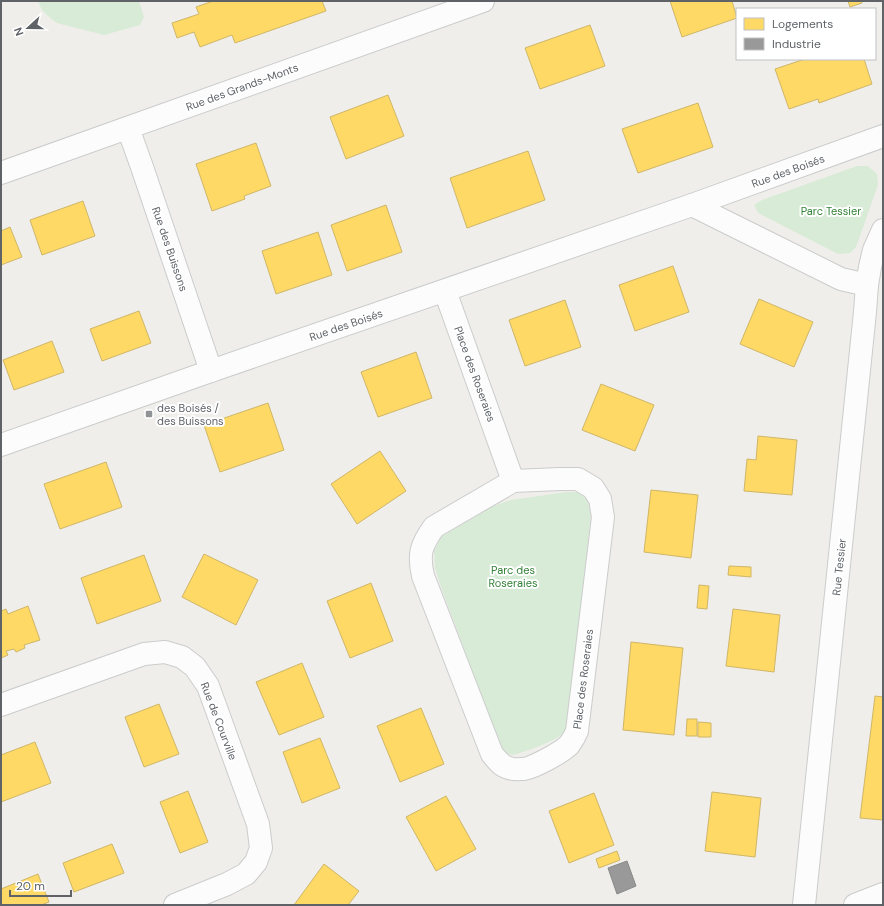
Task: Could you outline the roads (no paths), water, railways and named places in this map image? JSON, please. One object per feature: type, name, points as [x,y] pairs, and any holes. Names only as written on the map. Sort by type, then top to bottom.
[{"type":"street","name":"Rue des Grands-Monts","points":[[1,173],[484,1]]},
{"type":"street","name":"Rue des Buissons","points":[[128,128],[211,371]]},
{"type":"street","name":"Rue des Boisés","points":[[1,446],[211,371],[692,205],[883,136]]},
{"type":"street","points":[[692,205],[841,279],[867,285]]},
{"type":"street","name":"Rue Tessier","points":[[804,905],[867,285],[874,250],[883,230]]},
{"type":"street","name":"Place des Roseraies","points":[[445,291],[513,481]]},
{"type":"street","name":"Place des Roseraies","points":[[578,479],[592,488],[600,499],[603,517],[577,731],[575,737],[563,750],[523,769],[510,769],[505,767],[500,764],[492,754],[420,565],[420,556],[425,539],[434,527],[513,481],[578,479]]},
{"type":"street","name":"Rue de Courville","points":[[1,704],[144,654],[165,652],[182,657],[195,667],[208,686],[258,824],[261,848],[256,862],[246,874],[227,884],[175,905]]},
{"type":"street","points":[[855,905],[883,894]]},
{"type":"place","name":"des Boisés / des Buissons","points":[[149,414]]},
{"type":"park label","name":"Parc Tessier","points":[[831,211]]},
{"type":"park label","name":"Parc des Roseraies","points":[[513,576]]}]
